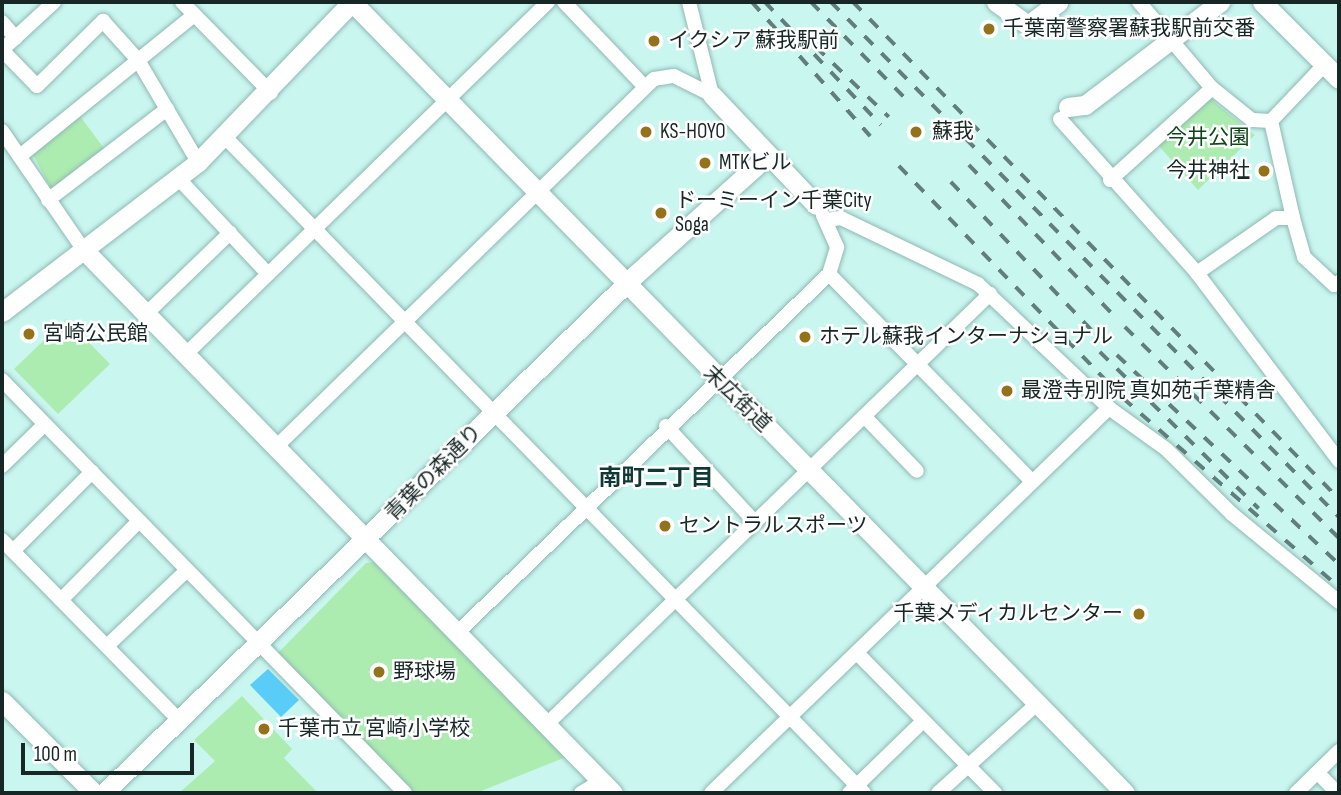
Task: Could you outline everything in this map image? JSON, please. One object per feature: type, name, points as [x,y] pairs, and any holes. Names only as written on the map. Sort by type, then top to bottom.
[{"type":"street","points":[[54,2],[2,50],[37,86],[103,20],[138,60],[198,162]]},
{"type":"street","points":[[182,2],[271,93]]},
{"type":"street","points":[[2,312],[198,162],[271,93],[352,2]]},
{"type":"street","name":"末広街道","points":[[352,2],[448,99],[624,286],[809,470],[1121,792]]},
{"type":"street","points":[[186,354],[548,2]]},
{"type":"street","points":[[564,2],[645,87]]},
{"type":"street","points":[[689,2],[712,94]]},
{"type":"street","points":[[996,2],[1028,25],[1058,2]]},
{"type":"street","points":[[1139,2],[1168,42],[1212,88],[1252,120],[1271,121],[1332,58]]},
{"type":"street","points":[[1220,2],[1085,105],[1064,113],[1110,180],[1197,273],[1339,461]]},
{"type":"street","points":[[1262,2],[1332,58],[1339,79]]},
{"type":"street","points":[[20,156],[194,15]]},
{"type":"street","points":[[2,22],[16,38]]},
{"type":"street","points":[[277,446],[645,87],[667,75],[712,94],[821,213],[837,247],[829,274],[584,505],[457,633]]},
{"type":"street","points":[[1110,180],[1212,88]]},
{"type":"street","points":[[48,200],[167,109]]},
{"type":"street","points":[[1271,121],[1304,257],[1334,285],[1339,282]]},
{"type":"street","points":[[2,131],[83,249],[607,787]]},
{"type":"street","points":[[225,137],[790,717],[857,791],[923,721]]},
{"type":"street","name":"青葉の森通り","points":[[104,793],[260,644],[624,286],[767,156]]},
{"type":"street","points":[[177,177],[268,274]]},
{"type":"street","points":[[821,213],[841,218],[990,293],[1109,408],[1166,449],[1232,514],[1339,601]]},
{"type":"street","points":[[1197,273],[1276,218],[1293,218]]},
{"type":"street","points":[[146,314],[230,233]]},
{"type":"street","points":[[829,274],[1031,480]]},
{"type":"street","points":[[546,725],[990,293]]},
{"type":"street","points":[[2,380],[405,793]]},
{"type":"street","points":[[711,793],[1031,480],[1109,408]]},
{"type":"street","points":[[864,416],[917,471]]},
{"type":"street","points":[[2,466],[44,425]]},
{"type":"street","points":[[666,426],[755,522]]},
{"type":"street","points":[[13,551],[92,472]]},
{"type":"street","points":[[61,600],[139,521]]},
{"type":"street","points":[[2,540],[180,721]]},
{"type":"street","points":[[107,646],[187,570]]},
{"type":"street","points":[[857,653],[995,793]]},
{"type":"street","points":[[938,793],[1038,704]]},
{"type":"street","points":[[5,710],[94,793]]},
{"type":"street","points":[[1296,793],[1339,751]]},
{"type":"street","points":[[1318,773],[1337,793]]},
{"type":"street","points":[[581,793],[607,787]]},
{"type":"green space","name":"今井公園","points":[[1208,97],[1255,135],[1198,190],[1158,145]]},
{"type":"green space","points":[[77,112],[106,151],[51,189],[30,149]]},
{"type":"green space","points":[[66,319],[110,364],[58,414],[14,369]]},
{"type":"green space","points":[[374,562],[566,757],[476,793],[412,793],[277,654],[366,563]]},
{"type":"green space","points":[[242,696],[292,749],[284,758],[318,793],[179,793],[215,761],[194,740]]},
{"type":"water","points":[[268,669],[299,700],[281,717],[250,685]]},
{"type":"railway","points":[[752,2],[870,136]]},
{"type":"railway","points":[[765,2],[881,125]]},
{"type":"railway","points":[[811,2],[907,100]]},
{"type":"railway","points":[[831,2],[1339,517]]},
{"type":"railway","points":[[853,2],[1339,499]]},
{"type":"railway","points":[[816,47],[889,117]]},
{"type":"railway","points":[[969,165],[1116,318]]},
{"type":"railway","points":[[899,166],[1123,398],[1339,587]]},
{"type":"railway","points":[[951,182],[1098,337]]},
{"type":"railway","points":[[1125,327],[1339,538]]},
{"type":"railway","points":[[1100,352],[1259,509]]},
{"type":"railway","points":[[1117,355],[1339,564]]},
{"type":"place","name":"千葉南警察署蘇我駅前交番","points":[[989,29]]},
{"type":"place","name":"イクシア 蘇我駅前","points":[[654,41]]},
{"type":"place","name":"KS-HOYO","points":[[646,132]]},
{"type":"place","name":"蘇我","points":[[916,132]]},
{"type":"place","name":"MTKビル","points":[[705,163]]},
{"type":"place","name":"今井神社","points":[[1264,171]]},
{"type":"place","name":"ドーミーイン千葉City Soga","points":[[661,213]]},
{"type":"place","name":"宮崎公民館","points":[[29,334]]},
{"type":"place","name":"ホテル蘇我インターナショナル","points":[[805,337]]},
{"type":"place","name":"最澄寺別院 真如苑千葉精舎","points":[[1007,391]]},
{"type":"place","name":"セントラルスポーツ","points":[[665,526]]},
{"type":"place","name":"千葉メディカルセンター","points":[[1139,614]]},
{"type":"place","name":"野球場","points":[[379,672]]},
{"type":"place","name":"千葉市立 宮崎小学校","points":[[264,729]]},
{"type":"district","name":"南町二丁目","points":[[656,478]]}]
